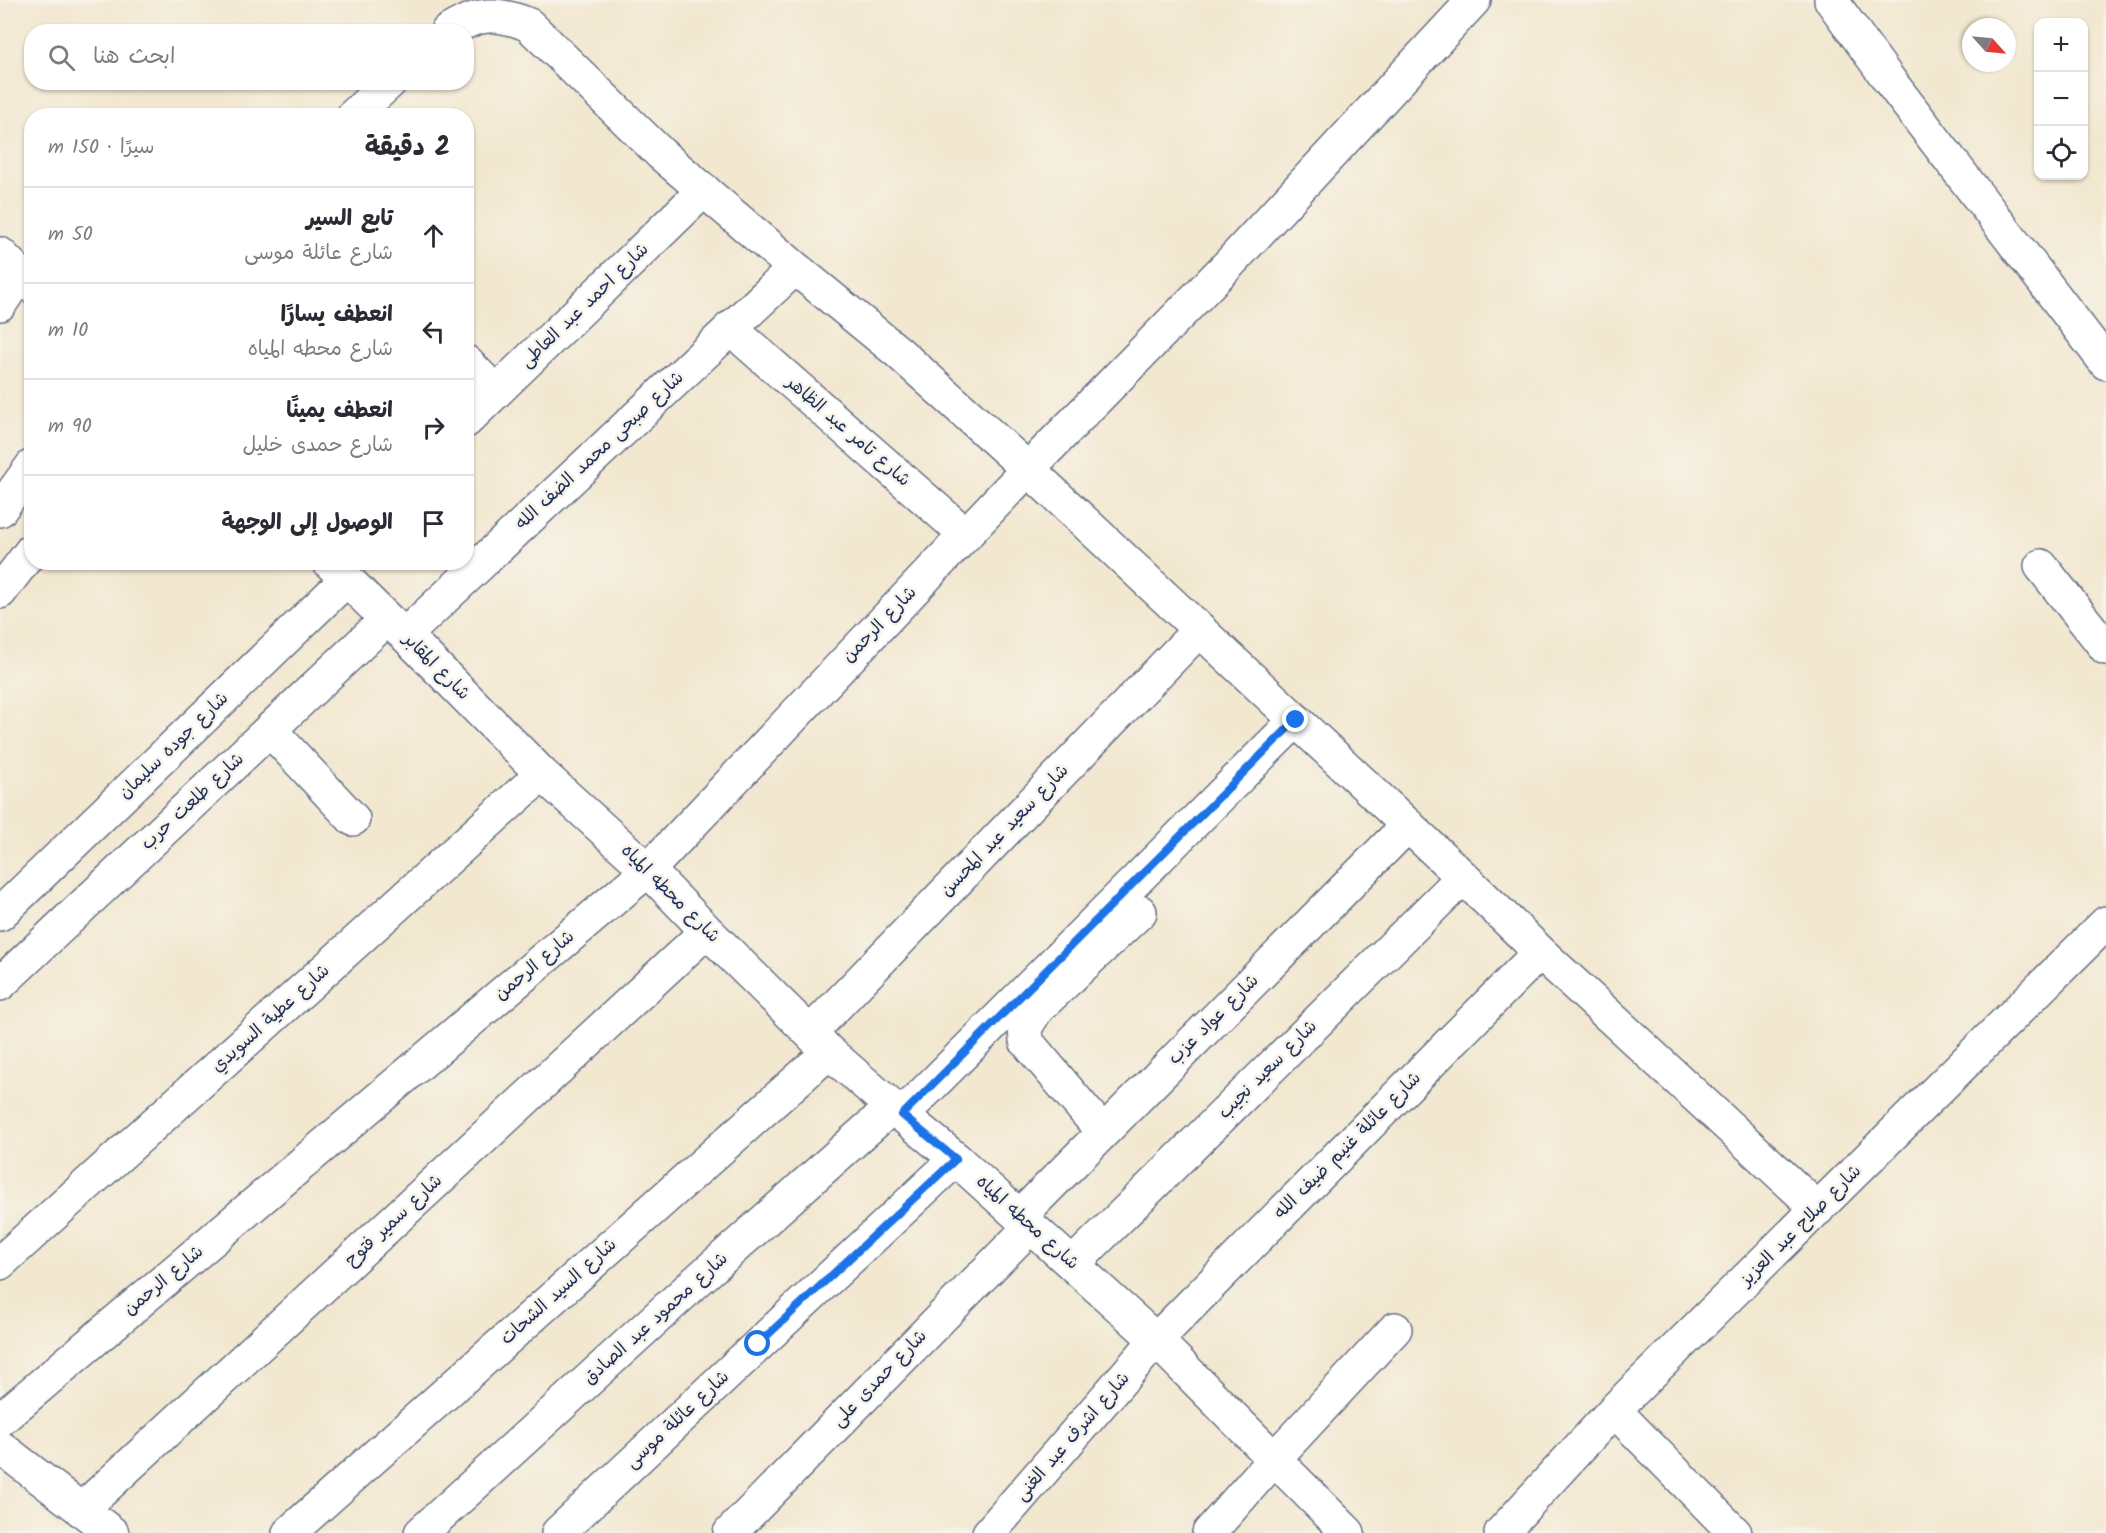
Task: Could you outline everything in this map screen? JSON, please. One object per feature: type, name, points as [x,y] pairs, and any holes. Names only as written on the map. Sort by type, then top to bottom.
[{"type":"street","name":"شارع الرحمن","points":[[0,1420],[648,870],[1028,468],[1228,265],[1474,0]]},
{"type":"street","points":[[1831,0],[1889,80],[2106,363]]},
{"type":"street","points":[[460,24],[466,20],[487,15],[509,16],[529,25],[661,154],[898,352],[1028,468],[1540,952],[1818,1209]]},
{"type":"street","points":[[362,108],[381,90]]},
{"type":"street","name":"شارع احمد عبد العاطى","points":[[474,413],[704,190]]},
{"type":"street","name":"شارع صبحى محمد الضف الله","points":[[474,557],[795,268]]},
{"type":"street","points":[[0,304],[17,272]]},
{"type":"street","name":"شارع تامر عبد الظاهر","points":[[730,328],[966,535]]},
{"type":"street","points":[[474,370],[496,392]]},
{"type":"street","points":[[0,510],[24,477]]},
{"type":"street","points":[[0,592],[24,560]]},
{"type":"street","points":[[2041,566],[2106,648]]},
{"type":"street","name":"شارع صبحى محمد الضف الله","points":[[396,627],[460,570]]},
{"type":"street","name":"شارع المقابر","points":[[338,571],[542,774]]},
{"type":"street","name":"شارع جوده سليمان","points":[[0,914],[338,571]]},
{"type":"street","name":"شارع طلعت حرب","points":[[0,984],[270,730],[396,627]]},
{"type":"street","name":"شارع سعيد عبد المحسن","points":[[820,1042],[1200,629]]},
{"type":"street","name":"شارع محمود عبد الصادق","points":[[421,1533],[689,1288],[897,1111],[1296,720]]},
{"type":"street","points":[[270,730],[353,819]]},
{"type":"street","name":"شارع محطه المياه","points":[[542,774],[648,870],[820,1042],[897,1111],[956,1159],[1156,1340],[1274,1459],[1331,1527]]},
{"type":"street","name":"شارع عطية السويدي","points":[[0,1263],[542,774]]},
{"type":"street","name":"شارع عواد عزب","points":[[1025,1221],[1103,1132],[1408,825]]},
{"type":"street","name":"شارع سعيد نجيب","points":[[1073,1264],[1463,877]]},
{"type":"street","points":[[1103,1132],[1026,1041],[1025,1028],[1037,1009],[1140,912]]},
{"type":"street","name":"شارع صلاح عبد العزيز","points":[[1501,1533],[1614,1410],[2106,923]]},
{"type":"street","name":"شارع سمير فتوح","points":[[81,1510],[707,931]]},
{"type":"street","name":"شارع عائلة غنيم ضيف الله","points":[[1156,1340],[1540,952]]},
{"type":"street","name":"شارع السيد الشحات","points":[[289,1533],[820,1042]]},
{"type":"street","name":"شارع عائلة موسى","points":[[558,1533],[956,1159]]},
{"type":"street","name":"شارع حمدى على","points":[[730,1533],[1025,1221]]},
{"type":"street","points":[[1209,1533],[1274,1459],[1395,1329]]},
{"type":"street","name":"شارع اشرف عبد الغنى","points":[[989,1533],[1156,1340]]},
{"type":"street","points":[[1614,1410],[1735,1533]]},
{"type":"street","points":[[0,1446],[112,1533]]},
{"type":"route","points":[[758,1344],[956,1159],[902,1115],[1296,720]]}]
